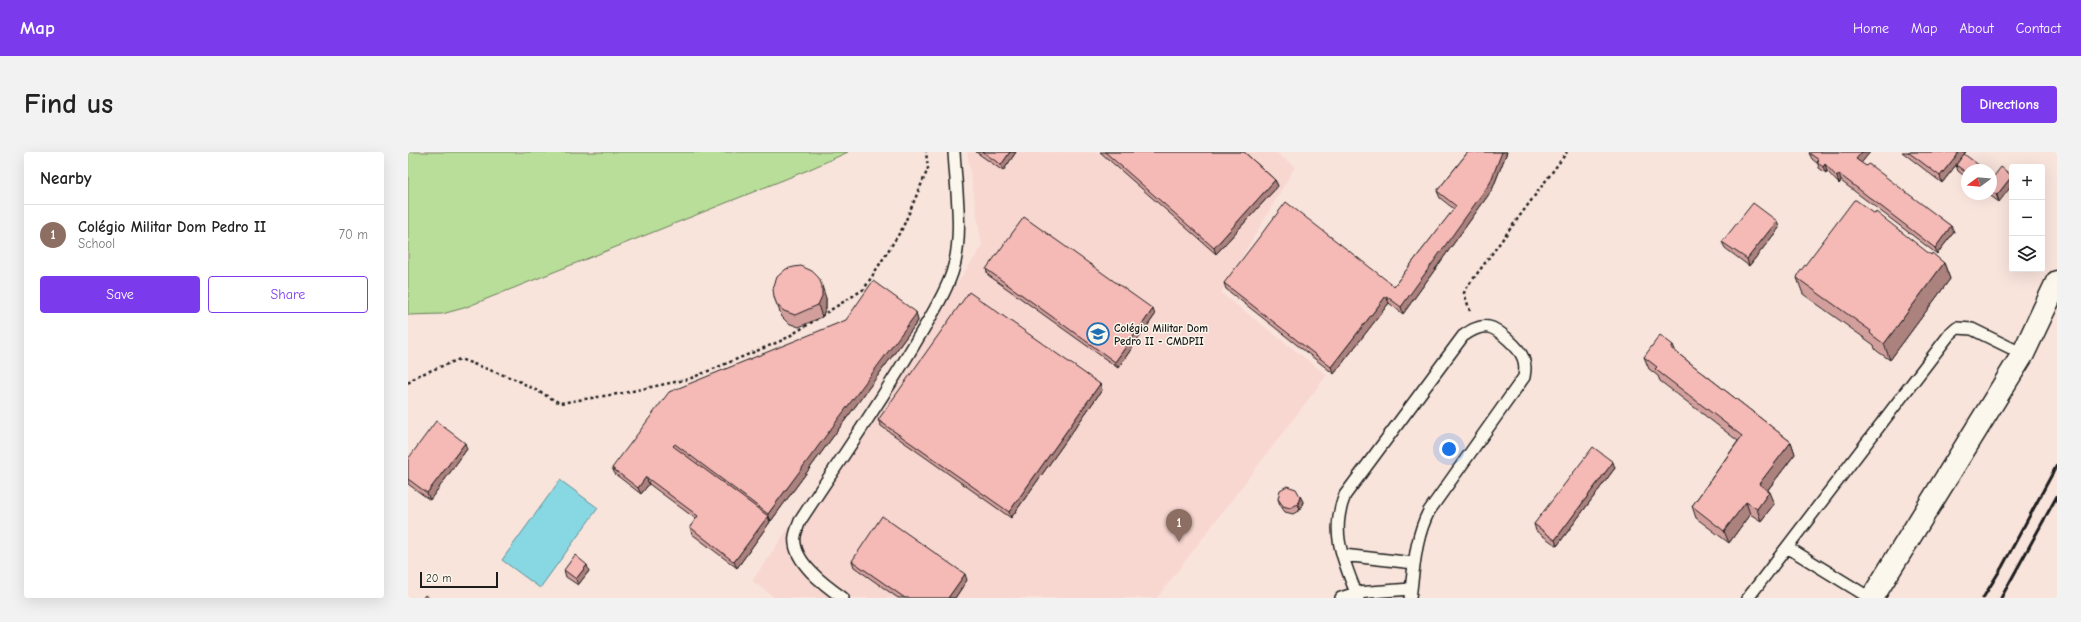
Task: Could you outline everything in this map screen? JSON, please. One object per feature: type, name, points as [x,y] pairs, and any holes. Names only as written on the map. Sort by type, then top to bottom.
[{"type":"street","points":[[1871,598],[2023,354],[2057,282]]},
{"type":"lane","points":[[843,598],[823,584],[806,566],[797,550],[794,537],[800,521],[899,370],[937,306],[952,273],[956,255],[958,219],[954,152]]},
{"type":"lane","points":[[1341,598],[1411,594],[1414,563],[1423,523],[1429,511],[1450,478],[1519,387],[1524,377],[1525,367],[1523,357],[1516,347],[1496,330],[1489,327],[1476,328],[1463,336],[1345,495],[1337,520],[1337,532],[1343,556],[1357,596]]},
{"type":"lane","points":[[1748,598],[1949,334],[1957,328],[1972,330],[2023,354]]},
{"type":"lane","points":[[1787,547],[1871,598]]},
{"type":"lane","points":[[1343,556],[1414,563]]},
{"type":"path","points":[[408,383],[417,376],[460,359],[517,380],[560,403],[623,393],[689,379],[783,340],[864,288],[902,229],[928,169],[926,152]]},
{"type":"path","points":[[1476,328],[1466,298],[1465,290],[1567,152]]},
{"type":"shaded area","name":"Colégio Militar Dom Pedro II - CMDPII","points":[[967,152],[1276,152],[1295,167],[1221,293],[1327,375],[1157,598],[775,598],[752,581],[982,247]]},
{"type":"green space","points":[[408,152],[848,152],[808,170],[464,308],[442,314],[408,315]]},
{"type":"water","points":[[560,480],[598,508],[540,588],[502,560]]},
{"type":"building","points":[[983,152],[1010,152],[1001,165]]},
{"type":"building","points":[[1105,152],[1244,152],[1275,180],[1214,248]]},
{"type":"building","points":[[1468,152],[1502,152],[1490,183],[1401,307],[1386,296],[1331,367],[1224,283],[1286,202],[1394,286],[1456,206],[1437,191]]},
{"type":"building","points":[[1862,152],[1856,159],[1866,166],[1868,164],[1870,165],[1951,226],[1935,248],[1839,174],[1837,177],[1825,164],[1823,167],[1817,162],[1819,160],[1809,153]]},
{"type":"building","points":[[1908,152],[1959,152],[1940,176]]},
{"type":"building","points":[[1964,154],[1977,164],[1961,164],[1961,169],[1956,165]]},
{"type":"building","points":[[2001,167],[2009,174],[2009,180],[1997,195],[1997,172]]},
{"type":"building","points":[[1854,200],[1875,214],[1876,212],[1931,255],[1932,253],[1944,263],[1884,344],[1870,333],[1871,331],[1797,278],[1799,273]]},
{"type":"building","points":[[1753,203],[1777,221],[1747,259],[1722,242]]},
{"type":"building","points":[[1024,217],[1153,309],[1115,362],[986,269]]},
{"type":"building","points":[[801,266],[812,271],[819,278],[822,286],[822,296],[818,305],[795,315],[784,311],[777,305],[773,289],[777,277],[786,269]]},
{"type":"building","points":[[873,281],[916,312],[916,314],[768,514],[675,444],[673,446],[768,516],[734,562],[690,527],[698,516],[646,477],[638,488],[612,468],[669,392],[846,320]]},
{"type":"building","points":[[969,292],[1100,384],[1009,512],[878,420]]},
{"type":"building","points":[[1660,335],[1673,345],[1671,348],[1791,442],[1759,484],[1769,492],[1757,509],[1746,502],[1724,531],[1692,506],[1742,436],[1655,369],[1657,367],[1644,357]]},
{"type":"building","points":[[436,421],[465,443],[427,493],[408,479],[408,459]]},
{"type":"building","points":[[1593,447],[1613,462],[1555,540],[1534,524]]},
{"type":"building","points":[[1287,486],[1296,489],[1300,496],[1298,504],[1290,508],[1283,506],[1278,499],[1280,490]]},
{"type":"building","points":[[882,516],[965,574],[948,598],[905,598],[852,561]]},
{"type":"building","points":[[575,555],[587,565],[576,579],[564,570]]},
{"type":"railway","points":[[1983,598],[2002,567],[2057,465]]},
{"type":"railway","points":[[2001,598],[2057,496]]},
{"type":"place","name":"Colégio Militar Dom Pedro II - CMDPII","points":[[1098,334]]},
{"type":"place","name":"Colégio Militar Dom Pedro II","points":[[1179,542]]}]
